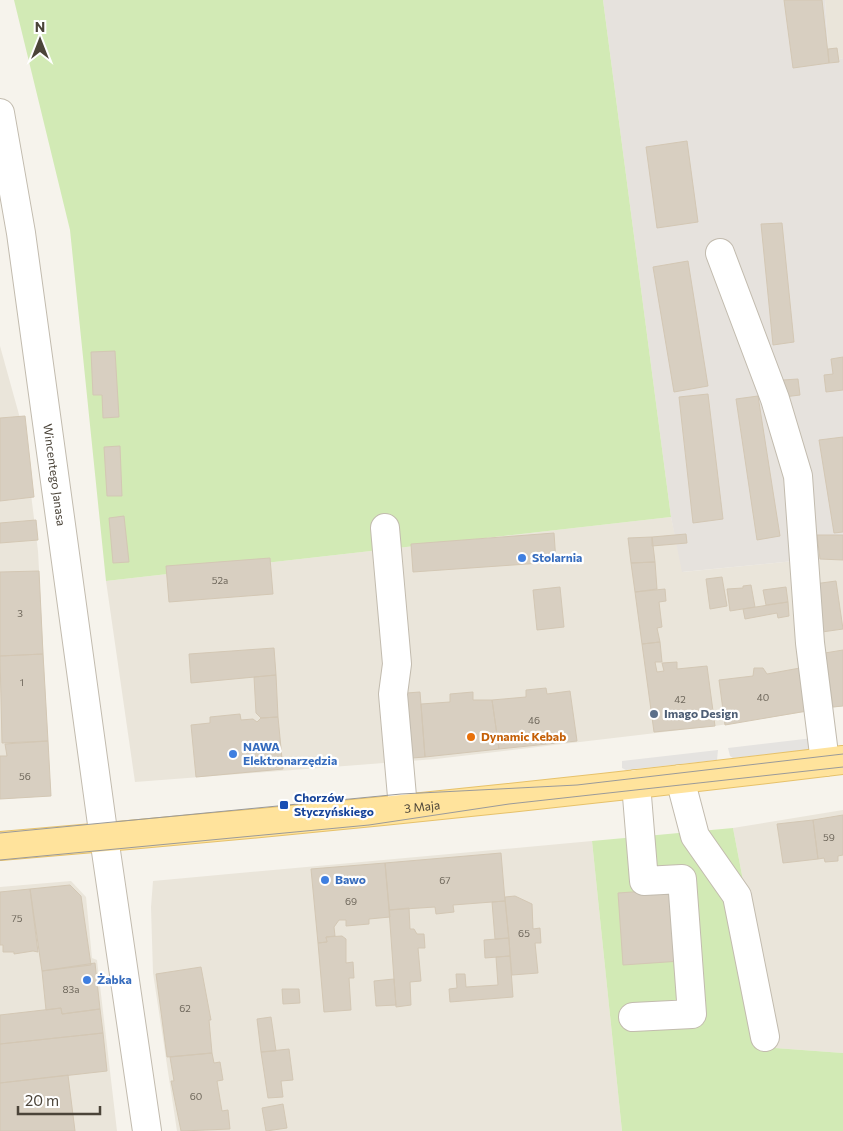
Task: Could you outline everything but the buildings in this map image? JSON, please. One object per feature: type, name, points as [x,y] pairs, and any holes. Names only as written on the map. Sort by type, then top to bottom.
[{"type":"main road","name":"3 Maja","points":[[0,846],[403,808],[834,761]]},
{"type":"street","name":"Wincentego Janasa","points":[[0,113],[21,233],[104,837],[148,1131]]},
{"type":"street","points":[[720,253],[775,399],[798,476],[810,643],[834,761]]},
{"type":"street","points":[[385,528],[397,664],[393,694],[403,808]]},
{"type":"street","points":[[680,779],[696,836],[737,896],[765,1037]]},
{"type":"street","points":[[633,1018],[692,1014],[682,879],[644,881],[636,784]]},
{"type":"shaded area","points":[[603,0],[825,0],[829,63],[843,58],[843,560],[804,560],[682,572],[671,517]]},
{"type":"shaded area","points":[[825,0],[843,0],[843,58],[829,63]]},
{"type":"shaded area","points":[[0,346],[23,429],[38,551],[51,796],[0,799]]},
{"type":"shaded area","points":[[671,517],[683,572],[804,560],[843,560],[843,706],[715,726],[436,759],[135,782],[106,581]]},
{"type":"shaded area","points":[[813,738],[812,750],[733,758],[730,756],[728,748]]},
{"type":"shaded area","points":[[718,750],[717,760],[626,770],[622,768],[622,761]]},
{"type":"shaded area","points":[[843,810],[843,1053],[775,1048],[733,828]]},
{"type":"shaded area","points":[[592,841],[622,1131],[177,1131],[153,973],[151,907],[153,881]]},
{"type":"shaded area","points":[[71,881],[86,897],[92,958],[97,960],[117,1131],[0,1131],[0,887]]},
{"type":"green space","points":[[14,0],[603,0],[671,517],[106,581],[70,230]]},
{"type":"green space","points":[[733,828],[775,1048],[843,1053],[843,1131],[622,1131],[592,841]]},
{"type":"tram line","points":[[0,833],[401,794],[577,785],[843,754]]},
{"type":"tram line","points":[[0,860],[369,825],[509,804],[843,767]]},
{"type":"place","name":"Stolarnia","points":[[522,558]]},
{"type":"place","name":"Imago Design","points":[[654,714]]},
{"type":"place","name":"Dynamic Kebab","points":[[471,737]]},
{"type":"place","name":"NAWA Elektronarzędzia","points":[[233,754]]},
{"type":"place","name":"Chorzów Styczyńskiego","points":[[284,805]]},
{"type":"place","name":"Bawo","points":[[325,880]]},
{"type":"place","name":"Żabka","points":[[87,980]]}]
